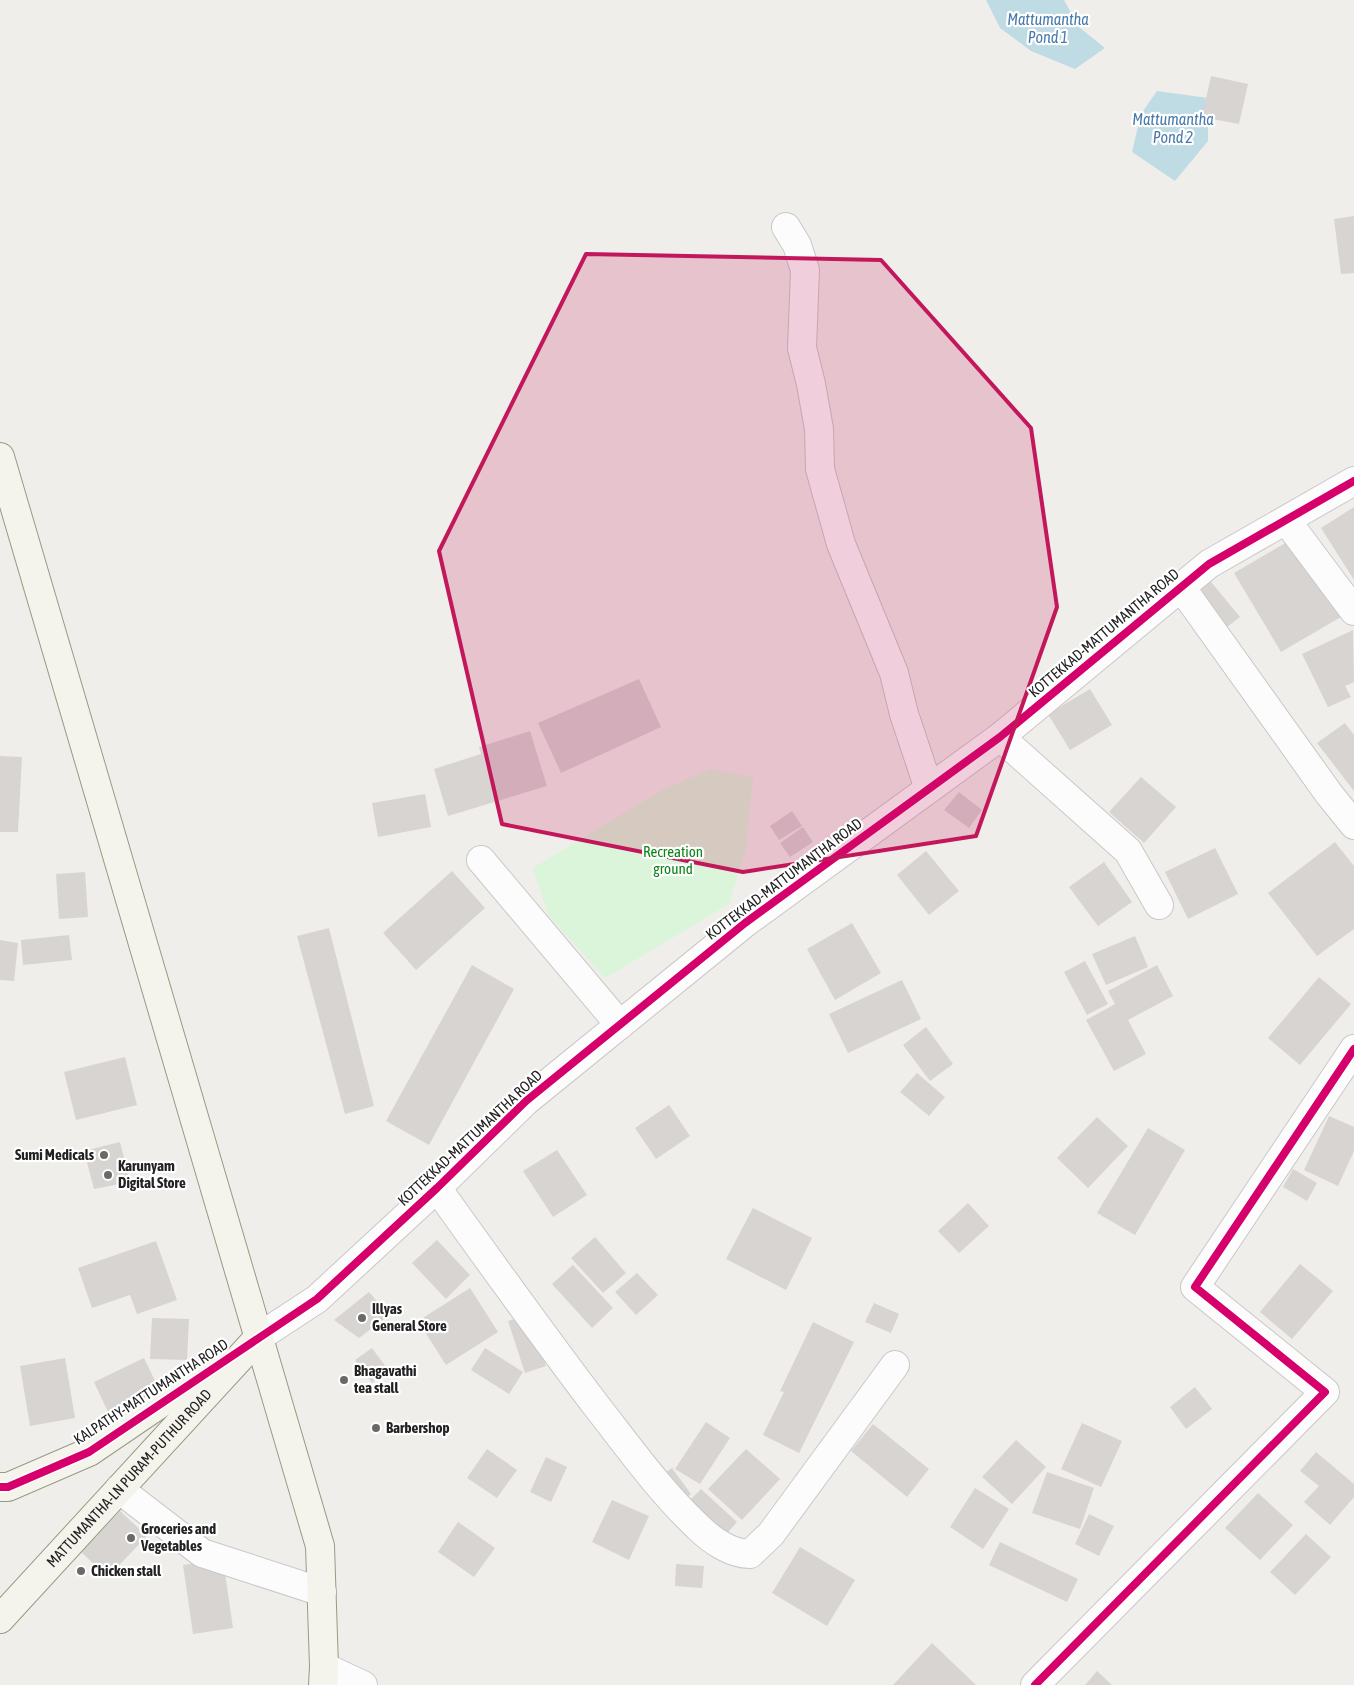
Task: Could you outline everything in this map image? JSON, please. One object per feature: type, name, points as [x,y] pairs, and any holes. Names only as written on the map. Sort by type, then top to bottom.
[{"type":"main road","points":[[0,457],[320,1546],[324,1676]]},
{"type":"main road","name":"KALPATHY-MATTUMANTHA ROAD","points":[[0,1487],[8,1487],[89,1452],[259,1337]]},
{"type":"main road","name":"MATTUMANTHA-LN PURAM-PUTHUR ROAD","points":[[0,1619],[259,1337]]},
{"type":"street","points":[[786,228],[797,245],[805,270],[802,348],[819,429],[820,470],[841,544],[894,673],[904,714],[929,789]]},
{"type":"street","name":"KOTTEKKAD-MATTUMANTHA ROAD","points":[[259,1337],[317,1299],[437,1188],[526,1101],[745,923],[1000,737],[1209,564],[1354,481]]},
{"type":"street","points":[[1286,520],[1354,611]]},
{"type":"street","points":[[1181,587],[1323,786],[1354,825]]},
{"type":"street","points":[[1000,737],[1128,851],[1159,905]]},
{"type":"street","points":[[481,860],[620,1025]]},
{"type":"street","points":[[1035,1685],[1325,1392],[1195,1287],[1354,1049]]},
{"type":"street","points":[[437,1188],[547,1341],[653,1480],[698,1528],[723,1546],[741,1554],[750,1554],[771,1534],[895,1365]]},
{"type":"street","points":[[120,1489],[202,1553],[322,1592]]},
{"type":"street","points":[[324,1676],[363,1685]]},
{"type":"highlighted area","points":[[586,254],[881,260],[1031,428],[1057,607],[976,836],[743,872],[502,824],[439,551]]},
{"type":"green space","name":"Recreation ground","points":[[710,769],[753,777],[746,847],[729,904],[605,978],[548,915],[533,868],[664,789]]},
{"type":"water","name":"Mattumantha Pond 1","points":[[986,0],[1064,0],[1079,27],[1105,48],[1075,69],[1031,51],[1000,28]]},
{"type":"water","name":"Mattumantha Pond 2","points":[[1157,91],[1208,98],[1208,141],[1175,181],[1132,152],[1141,114]]},
{"type":"building","points":[[1211,76],[1248,84],[1239,124],[1202,117]]},
{"type":"building","points":[[1354,216],[1354,273],[1341,274],[1334,219]]},
{"type":"building","points":[[1354,507],[1354,580],[1321,528]]},
{"type":"building","points":[[1299,535],[1346,614],[1281,652],[1234,573]]},
{"type":"building","points":[[1207,577],[1240,617],[1223,630],[1191,590]]},
{"type":"building","points":[[1353,630],[1354,682],[1345,686],[1351,697],[1328,707],[1302,654]]},
{"type":"building","points":[[639,679],[661,727],[561,773],[538,723]]},
{"type":"building","points":[[1090,689],[1112,725],[1070,750],[1048,714]]},
{"type":"building","points":[[1345,723],[1354,735],[1354,791],[1317,743]]},
{"type":"building","points":[[530,731],[547,786],[448,816],[434,769],[481,754],[479,747]]},
{"type":"building","points":[[0,756],[22,757],[18,832],[0,832]]},
{"type":"building","points":[[1141,777],[1176,807],[1144,843],[1109,812]]},
{"type":"building","points":[[959,792],[982,810],[969,828],[944,810]]},
{"type":"building","points":[[425,794],[431,827],[378,837],[372,803]]},
{"type":"building","points":[[792,811],[802,826],[779,840],[770,826]]},
{"type":"building","points":[[803,827],[813,842],[790,857],[780,843]]},
{"type":"building","points":[[1335,842],[1354,866],[1354,929],[1317,956],[1268,893]]},
{"type":"building","points":[[1215,848],[1238,894],[1188,919],[1165,872]]},
{"type":"building","points":[[926,851],[959,891],[929,915],[897,875]]},
{"type":"building","points":[[1104,862],[1132,902],[1098,926],[1069,887]]},
{"type":"building","points":[[452,871],[485,908],[416,970],[383,933]]},
{"type":"building","points":[[85,872],[88,917],[59,919],[56,874]]},
{"type":"building","points":[[852,923],[881,973],[835,1000],[807,949]]},
{"type":"building","points":[[329,928],[374,1106],[345,1114],[297,936]]},
{"type":"building","points":[[69,935],[72,960],[23,965],[21,940]]},
{"type":"building","points":[[1135,936],[1148,967],[1106,985],[1092,954]]},
{"type":"building","points":[[0,940],[18,943],[14,981],[0,980]]},
{"type":"building","points":[[1085,961],[1108,1004],[1087,1015],[1064,972]]},
{"type":"building","points":[[472,965],[514,989],[429,1145],[386,1121]]},
{"type":"building","points":[[1157,965],[1173,996],[1128,1020],[1146,1054],[1114,1071],[1086,1020],[1115,1004],[1108,991]]},
{"type":"building","points":[[1319,977],[1351,1004],[1300,1065],[1268,1038]]},
{"type":"building","points":[[902,980],[921,1019],[848,1053],[829,1014]]},
{"type":"building","points":[[926,1027],[953,1064],[930,1081],[903,1045]]},
{"type":"building","points":[[125,1057],[137,1105],[76,1120],[64,1072]]},
{"type":"building","points":[[917,1073],[945,1097],[929,1116],[900,1092]]},
{"type":"building","points":[[669,1105],[690,1136],[656,1159],[635,1128]]},
{"type":"building","points":[[1329,1116],[1354,1127],[1354,1151],[1338,1186],[1304,1170]]},
{"type":"building","points":[[1097,1117],[1128,1146],[1088,1188],[1057,1158]]},
{"type":"building","points":[[1148,1128],[1185,1150],[1135,1235],[1097,1213]]},
{"type":"building","points":[[120,1142],[130,1182],[94,1189],[84,1151]]},
{"type":"building","points":[[557,1150],[587,1195],[553,1217],[523,1171]]},
{"type":"building","points":[[1293,1169],[1317,1183],[1307,1201],[1283,1187]]},
{"type":"building","points":[[968,1203],[989,1226],[959,1253],[938,1231]]},
{"type":"building","points":[[753,1208],[812,1238],[786,1290],[726,1259]]},
{"type":"building","points":[[595,1237],[626,1273],[603,1293],[571,1258]]},
{"type":"building","points":[[437,1240],[470,1275],[446,1299],[412,1263]]},
{"type":"building","points":[[156,1241],[177,1300],[137,1314],[130,1295],[92,1308],[78,1268]]},
{"type":"building","points":[[1300,1264],[1333,1291],[1292,1339],[1260,1312]]},
{"type":"building","points":[[573,1265],[613,1308],[592,1328],[552,1284]]},
{"type":"building","points":[[637,1273],[658,1295],[636,1315],[615,1292]]},
{"type":"building","points":[[470,1288],[498,1332],[446,1365],[418,1321]]},
{"type":"building","name":"Illyas General Store","points":[[369,1292],[389,1315],[359,1338],[334,1320]]},
{"type":"building","points":[[874,1303],[899,1314],[891,1333],[865,1322]]},
{"type":"building","points":[[530,1314],[546,1366],[525,1373],[508,1321]]},
{"type":"building","points":[[152,1318],[189,1319],[187,1360],[150,1359]]},
{"type":"building","points":[[813,1322],[854,1342],[799,1453],[763,1435],[784,1392],[780,1391]]},
{"type":"building","points":[[372,1348],[389,1371],[372,1383],[355,1360]]},
{"type":"building","points":[[485,1348],[523,1372],[509,1394],[471,1370]]},
{"type":"building","points":[[65,1358],[75,1418],[30,1426],[20,1366]]},
{"type":"building","points":[[144,1358],[159,1389],[109,1414],[94,1382]]},
{"type":"building","points":[[1195,1387],[1212,1409],[1186,1429],[1170,1407]]},
{"type":"building","points":[[706,1422],[730,1438],[700,1484],[675,1469]]},
{"type":"building","points":[[1082,1423],[1122,1441],[1101,1487],[1061,1469]]},
{"type":"building","points":[[873,1424],[929,1469],[907,1497],[851,1451]]},
{"type":"building","points":[[1016,1440],[1046,1467],[1012,1504],[982,1477]]},
{"type":"building","points":[[487,1449],[517,1470],[497,1498],[467,1478]]},
{"type":"building","points":[[746,1449],[780,1479],[742,1520],[708,1489]]},
{"type":"building","points":[[1316,1452],[1354,1484],[1354,1497],[1330,1525],[1304,1502],[1319,1486],[1300,1471]]},
{"type":"building","points":[[546,1457],[567,1467],[551,1502],[530,1492]]},
{"type":"building","points":[[672,1468],[691,1494],[678,1504],[659,1477]]},
{"type":"building","points":[[1047,1472],[1094,1488],[1080,1529],[1032,1513]]},
{"type":"building","points":[[975,1488],[1009,1509],[983,1549],[950,1527]]},
{"type":"building","points":[[701,1489],[737,1522],[722,1539],[685,1505]]},
{"type":"building","points":[[1258,1493],[1293,1525],[1260,1560],[1225,1528]]},
{"type":"building","points":[[612,1500],[649,1516],[629,1560],[592,1542]]},
{"type":"building","points":[[120,1511],[147,1536],[108,1577],[81,1552]]},
{"type":"building","points":[[1089,1514],[1114,1526],[1099,1556],[1075,1544]]},
{"type":"building","points":[[458,1522],[495,1548],[474,1577],[438,1552]]},
{"type":"building","points":[[1306,1534],[1331,1557],[1295,1595],[1270,1572]]},
{"type":"building","points":[[1000,1542],[1078,1579],[1067,1602],[989,1565]]},
{"type":"building","points":[[800,1547],[855,1580],[827,1626],[772,1593]]},
{"type":"building","points":[[223,1559],[233,1628],[193,1634],[183,1565]]},
{"type":"building","points":[[676,1564],[704,1566],[702,1588],[675,1586]]},
{"type":"building","points":[[932,1643],[976,1685],[893,1685]]},
{"type":"building","points":[[1097,1671],[1112,1685],[1085,1685]]},
{"type":"cycle path","points":[[0,1487],[8,1487],[89,1452],[317,1299],[437,1188],[526,1101],[745,923],[1000,737],[1209,564],[1354,481]]},
{"type":"cycle path","points":[[1035,1685],[1325,1392],[1195,1287],[1354,1049]]},
{"type":"place","name":"Sumi Medicals","points":[[104,1155]]},
{"type":"place","name":"Karunyam Digital Store","points":[[108,1175]]},
{"type":"place","name":"Illyas General Store","points":[[362,1318]]},
{"type":"place","name":"Bhagavathi tea stall","points":[[344,1380]]},
{"type":"place","name":"Barbershop","points":[[376,1428]]},
{"type":"place","name":"Groceries and Vegetables","points":[[131,1538]]},
{"type":"place","name":"Chicken stall","points":[[81,1571]]}]
